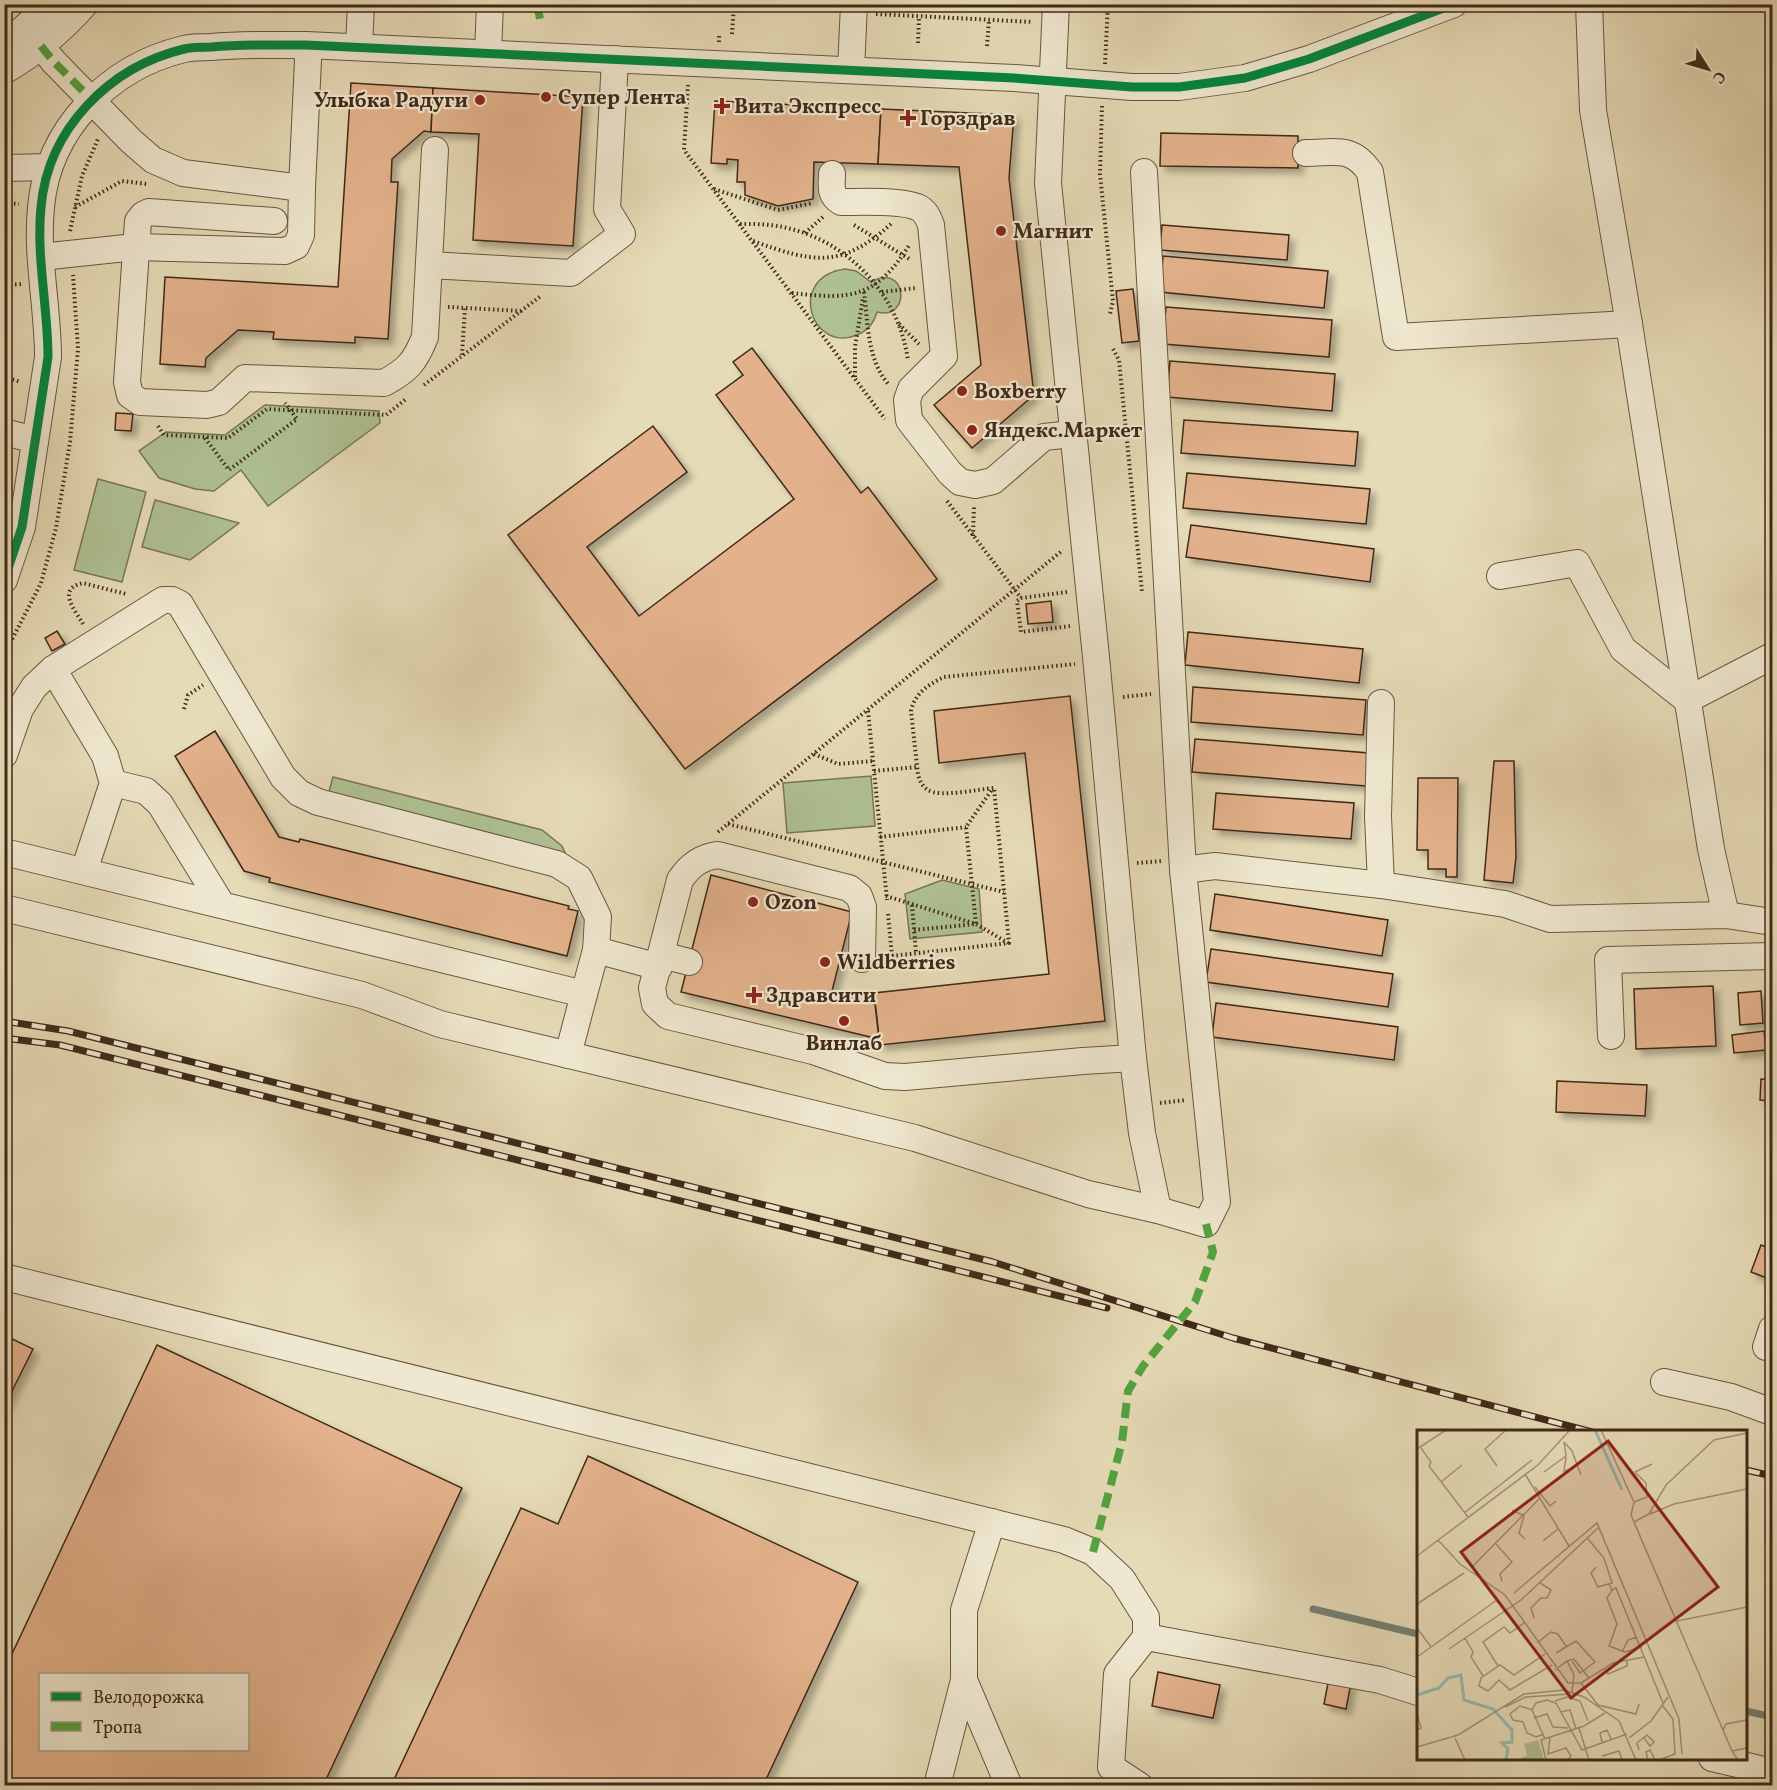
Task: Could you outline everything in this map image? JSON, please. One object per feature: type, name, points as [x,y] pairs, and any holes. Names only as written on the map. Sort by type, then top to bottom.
[{"type":"street","points":[[4,71],[25,59],[33,37],[51,4]]},
{"type":"street","points":[[4,44],[65,26],[85,4]]},
{"type":"street","points":[[359,47],[361,4]]},
{"type":"street","points":[[488,53],[490,4]]},
{"type":"street","points":[[4,580],[22,527],[48,357],[48,330],[41,257],[41,207],[50,167],[62,139],[92,100],[130,69],[185,49],[239,45],[306,45],[851,70],[1132,87],[1179,87],[1245,78],[1309,59],[1455,4]]},
{"type":"street","points":[[1589,4],[1593,110],[1629,324],[1711,849],[1726,915]]},
{"type":"street","points":[[851,70],[854,9]]},
{"type":"street","points":[[1055,14],[1048,183],[1100,699],[1133,1058],[1142,1133],[1158,1210]]},
{"type":"street","points":[[33,37],[54,62],[131,141],[153,160],[183,173],[302,188]]},
{"type":"street","points":[[41,257],[135,247],[285,251],[296,246],[301,235],[308,60],[306,45]]},
{"type":"street","points":[[429,265],[572,273],[622,234],[607,209],[615,59]]},
{"type":"street","points":[[274,221],[149,212],[138,221],[127,382],[130,395],[140,402],[207,405],[219,402],[245,378],[384,382],[404,372],[417,357],[424,337],[435,150]]},
{"type":"street","points":[[1306,153],[1348,153],[1361,160],[1370,172],[1396,337],[1629,324]]},
{"type":"street","points":[[4,168],[50,167]]},
{"type":"street","points":[[4,908],[362,995],[440,1024],[915,1137],[1088,1194],[1206,1224],[1217,1202],[1176,865],[1144,172]]},
{"type":"street","points":[[832,174],[831,192],[845,212],[905,204],[918,207],[928,215],[931,225],[944,356],[909,395],[909,420],[950,473],[960,482],[975,485],[993,481],[1044,437],[1072,434]]},
{"type":"street","points":[[4,432],[35,440]]},
{"type":"street","points":[[1500,576],[1577,563],[1623,649],[1687,700]]},
{"type":"street","points":[[4,755],[20,709],[34,687],[53,669],[163,600],[172,600],[180,604],[283,777],[299,793],[318,802],[557,864],[579,878],[598,917],[596,950],[568,1055]]},
{"type":"street","points":[[1687,700],[1773,656]]},
{"type":"street","points":[[53,669],[105,756],[113,783],[84,871]]},
{"type":"street","points":[[1381,703],[1378,816],[1381,885]]},
{"type":"street","points":[[113,783],[146,791],[160,804],[222,905]]},
{"type":"street","points":[[4,852],[584,994]]},
{"type":"street","points":[[862,959],[863,907],[859,896],[849,888],[718,855],[704,856],[687,870],[680,880],[652,988],[655,1004],[668,1016],[813,1051],[885,1076],[905,1077],[1083,1060],[1133,1058]]},
{"type":"street","points":[[1176,865],[1215,866],[1381,885],[1505,904],[1550,920],[1726,915],[1773,922]]},
{"type":"street","points":[[596,950],[660,961],[688,962]]},
{"type":"street","points":[[1611,1036],[1608,960],[1773,956]]},
{"type":"street","points":[[4,1278],[1082,1546],[1093,1552],[1122,1579],[1146,1617],[1146,1637],[1117,1674],[1111,1767],[1140,1785]]},
{"type":"street","points":[[1664,1382],[1731,1397],[1773,1412]]},
{"type":"street","points":[[937,1785],[964,1680],[964,1610],[992,1522]]},
{"type":"street","points":[[1146,1637],[1380,1680],[1417,1691]]},
{"type":"street","points":[[964,1680],[1009,1785]]},
{"type":"street","points":[[1721,1760],[1773,1772]]},
{"type":"path","points":[[732,34],[734,4]]},
{"type":"path","points":[[1105,70],[1108,4]]},
{"type":"path","points":[[854,9],[989,20],[1055,14]]},
{"type":"path","points":[[918,43],[919,16]]},
{"type":"path","points":[[987,46],[989,20]]},
{"type":"path","points":[[688,78],[684,150],[886,420]]},
{"type":"path","points":[[1103,102],[1100,174],[1113,301],[1110,314]]},
{"type":"path","points":[[714,189],[778,210],[816,202],[845,212],[876,238],[903,255],[937,282]]},
{"type":"path","points":[[753,241],[793,255],[819,260],[845,254],[876,238],[892,223],[905,204]]},
{"type":"path","points":[[791,292],[820,296],[848,296],[864,292],[899,261],[928,215]]},
{"type":"path","points":[[740,224],[788,228],[827,243],[845,254],[863,270],[882,292],[899,324],[907,353],[909,395]]},
{"type":"path","points":[[882,292],[937,282]]},
{"type":"path","points":[[864,292],[870,347],[878,369],[887,383],[909,395]]},
{"type":"path","points":[[855,378],[855,347],[864,292]]},
{"type":"path","points":[[426,306],[522,311]]},
{"type":"path","points":[[462,356],[465,308]]},
{"type":"path","points":[[204,437],[229,470],[297,419],[267,378]]},
{"type":"path","points":[[973,536],[975,485]]},
{"type":"path","points":[[946,500],[1021,598]]},
{"type":"path","points":[[709,839],[1083,535]]},
{"type":"path","points":[[95,643],[70,603],[71,589],[76,584],[83,583],[126,594]]},
{"type":"path","points":[[1088,590],[1017,600],[1021,632],[1092,624]]},
{"type":"path","points":[[994,788],[941,793],[930,791],[921,784],[917,767],[912,711],[913,703],[918,695],[935,681],[944,677],[1096,662]]},
{"type":"path","points":[[4,672],[10,681]]},
{"type":"path","points":[[184,709],[188,695],[221,674]]},
{"type":"path","points":[[1100,699],[1152,694]]},
{"type":"path","points":[[868,710],[892,956]]},
{"type":"path","points":[[814,754],[838,764],[873,761]]},
{"type":"path","points":[[874,771],[917,767]]},
{"type":"path","points":[[976,924],[966,827],[994,788]]},
{"type":"path","points":[[994,788],[1009,943]]},
{"type":"path","points":[[728,824],[1004,892]]},
{"type":"path","points":[[880,837],[966,827]]},
{"type":"path","points":[[1116,866],[1176,865]]},
{"type":"path","points":[[886,896],[976,924],[1009,943]]},
{"type":"path","points":[[912,905],[916,953]]},
{"type":"path","points":[[914,930],[976,924]]},
{"type":"path","points":[[862,959],[1009,943]]},
{"type":"green space","points":[[845,269],[856,271],[871,282],[883,278],[892,279],[901,292],[896,308],[888,312],[877,312],[870,326],[864,331],[841,338],[827,334],[817,325],[812,312],[811,298],[816,285],[827,275]]},
{"type":"green space","points":[[265,405],[379,411],[380,423],[268,506],[241,470],[214,491],[195,489],[159,478],[139,451],[166,432],[225,435]]},
{"type":"green space","points":[[98,479],[146,492],[122,582],[74,570]]},
{"type":"green space","points":[[155,500],[239,523],[190,560],[142,547]]},
{"type":"green space","points":[[871,776],[875,826],[787,833],[783,783]]},
{"type":"green space","points":[[333,777],[542,830],[562,846],[567,857],[328,795]]},
{"type":"green space","points":[[942,880],[979,889],[982,932],[910,939],[905,894]]},
{"type":"building","points":[[351,83],[433,88],[431,132],[424,131],[392,159],[391,182],[398,182],[388,339],[355,337],[355,343],[273,339],[274,332],[238,330],[206,358],[205,367],[160,364],[165,277],[338,287]]},
{"type":"building","points":[[433,88],[583,97],[573,246],[473,240],[479,134],[431,132]]},
{"type":"building","points":[[715,101],[881,109],[878,164],[814,162],[813,199],[778,206],[745,195],[745,182],[737,182],[738,160],[727,159],[727,164],[711,163]]},
{"type":"building","points":[[881,109],[1014,115],[1009,178],[1034,395],[972,448],[934,405],[981,365],[959,167],[878,164]]},
{"type":"building","points":[[1161,133],[1298,136],[1298,168],[1160,166]]},
{"type":"building","points":[[1162,225],[1289,235],[1287,260],[1160,250]]},
{"type":"building","points":[[1163,256],[1328,271],[1324,308],[1160,292]]},
{"type":"building","points":[[1133,289],[1139,341],[1122,343],[1116,291]]},
{"type":"building","points":[[1166,307],[1332,320],[1329,357],[1163,344]]},
{"type":"building","points":[[752,348],[861,493],[868,487],[937,579],[685,769],[508,535],[653,426],[687,472],[587,547],[639,616],[794,499],[716,395],[743,375],[733,362]]},
{"type":"building","points":[[1170,361],[1335,374],[1332,411],[1167,397]]},
{"type":"building","points":[[116,413],[133,414],[131,431],[115,430]]},
{"type":"building","points":[[1184,420],[1358,432],[1355,466],[1181,453]]},
{"type":"building","points":[[1187,473],[1370,489],[1366,524],[1183,508]]},
{"type":"building","points":[[1191,525],[1374,549],[1370,582],[1186,557]]},
{"type":"building","points":[[1051,601],[1053,622],[1028,624],[1026,604]]},
{"type":"building","points":[[57,631],[65,644],[52,651],[45,638]]},
{"type":"building","points":[[1188,632],[1363,649],[1359,683],[1185,665]]},
{"type":"building","points":[[1193,687],[1366,700],[1363,735],[1191,722]]},
{"type":"building","points":[[1070,696],[1105,1021],[880,1045],[874,993],[1049,974],[1025,753],[939,763],[934,711]]},
{"type":"building","points":[[215,731],[279,837],[299,842],[300,839],[569,906],[568,909],[578,911],[567,956],[269,882],[270,878],[244,871],[175,756]]},
{"type":"building","points":[[1195,739],[1369,753],[1366,786],[1192,772]]},
{"type":"building","points":[[1494,761],[1514,761],[1516,857],[1513,883],[1484,880]]},
{"type":"building","points":[[1418,778],[1458,778],[1457,877],[1446,877],[1446,869],[1428,869],[1428,850],[1417,850]]},
{"type":"building","points":[[1216,793],[1354,803],[1351,839],[1213,829]]},
{"type":"building","points":[[711,875],[852,912],[832,991],[875,1004],[879,1039],[681,992]]},
{"type":"building","points":[[1215,894],[1388,920],[1382,956],[1210,930]]},
{"type":"building","points":[[1211,949],[1393,974],[1388,1007],[1206,982]]},
{"type":"building","points":[[1713,986],[1716,1046],[1636,1049],[1634,989]]},
{"type":"building","points":[[1761,991],[1763,1023],[1740,1025],[1738,993]]},
{"type":"building","points":[[1216,1003],[1398,1027],[1394,1060],[1212,1037]]},
{"type":"building","points":[[1764,1031],[1766,1050],[1734,1053],[1732,1035]]},
{"type":"building","points":[[1761,1079],[1772,1080],[1772,1101],[1760,1100]]},
{"type":"building","points":[[1557,1081],[1647,1085],[1645,1116],[1556,1112]]},
{"type":"building","points":[[1761,1245],[1772,1249],[1772,1280],[1751,1272]]},
{"type":"building","points":[[4,1335],[33,1349],[4,1407]]},
{"type":"building","points":[[157,1345],[462,1488],[323,1786],[4,1786],[4,1671]]},
{"type":"building","points":[[588,1456],[858,1582],[763,1786],[391,1786],[521,1508],[558,1524]]},
{"type":"building","points":[[1158,1672],[1220,1685],[1213,1718],[1152,1706]]},
{"type":"building","points":[[1329,1678],[1351,1683],[1346,1709],[1324,1704]]},
{"type":"waterway","points":[[1313,1609],[1417,1634]]},
{"type":"waterway","points":[[1747,1711],[1772,1717]]},
{"type":"railway","points":[[4,1021],[68,1031],[993,1262],[1233,1338],[1584,1430]]},
{"type":"railway","points":[[4,1038],[60,1045],[1107,1308]]},
{"type":"railway","points":[[1747,1470],[1772,1476]]},
{"type":"marked path","points":[[537,4],[541,24]]},
{"type":"marked path","points":[[41,46],[92,100]]},
{"type":"marked path","points":[[1093,1552],[1122,1442],[1128,1391],[1143,1366],[1195,1302],[1213,1252],[1206,1224]]},
{"type":"cycle path","points":[[4,580],[22,527],[48,357],[40,244],[41,207],[46,179],[56,152],[70,127],[87,106],[108,86],[131,70],[157,58],[194,47],[306,45],[1014,78],[1132,87],[1179,87],[1245,78],[1309,59],[1454,4]]},
{"type":"place","name":"Супер Лента","points":[[546,97]]},
{"type":"place","name":"Улыбка Радуги","points":[[480,100]]},
{"type":"place","name":"Вита Экспресс","points":[[722,106]]},
{"type":"place","name":"Горздрав","points":[[908,118]]},
{"type":"place","name":"Магнит","points":[[1001,231]]},
{"type":"place","name":"Boxberry","points":[[962,391]]},
{"type":"place","name":"Яндекс.Маркет","points":[[972,430]]},
{"type":"place","name":"Ozon","points":[[753,902]]},
{"type":"place","name":"Wildberries","points":[[825,962]]},
{"type":"place","name":"Здравсити","points":[[754,995]]},
{"type":"place","name":"Винлаб","points":[[844,1021]]}]
